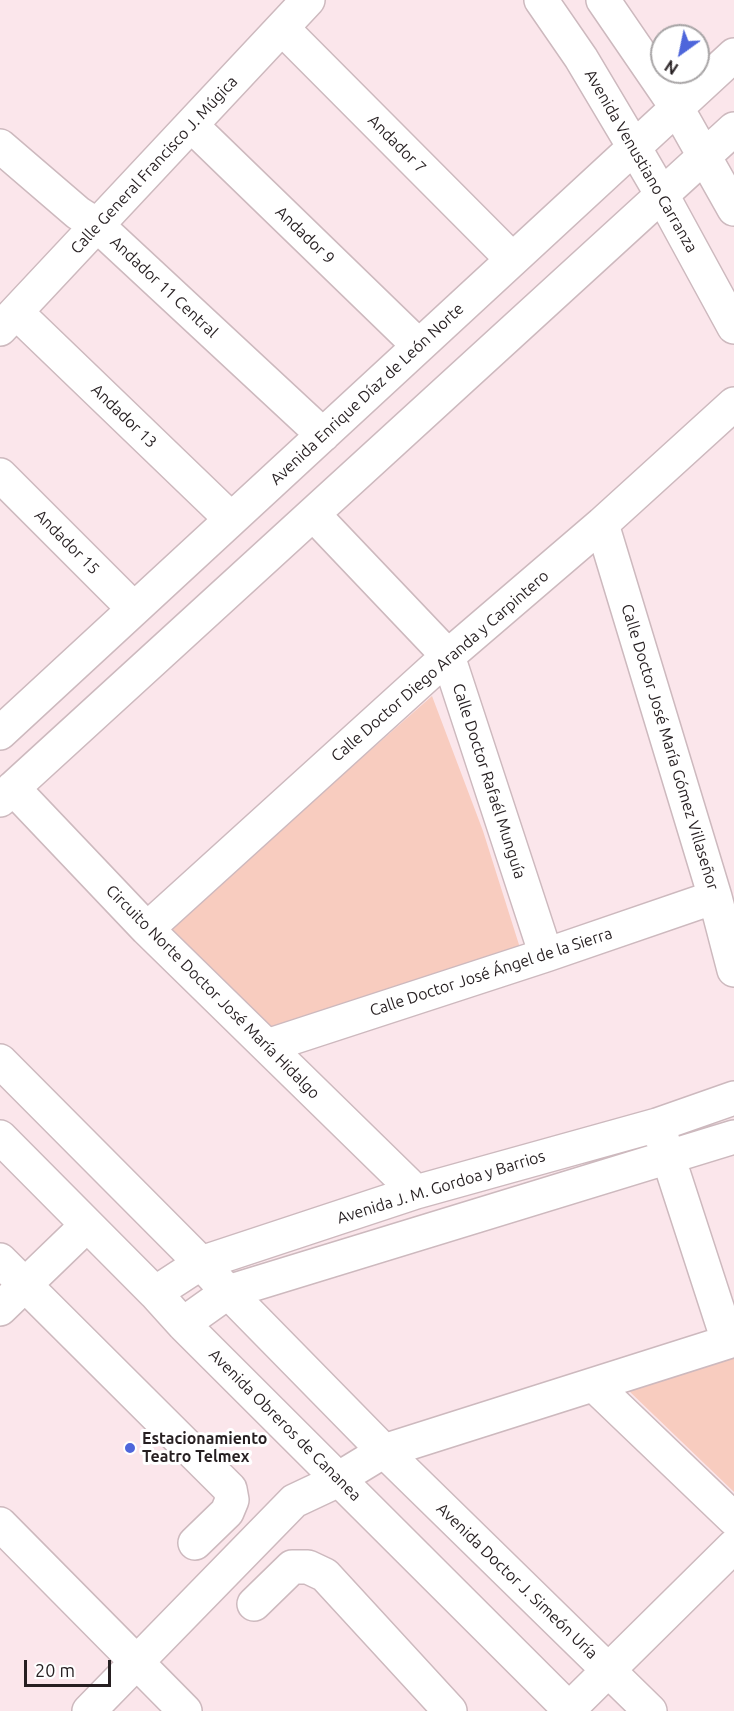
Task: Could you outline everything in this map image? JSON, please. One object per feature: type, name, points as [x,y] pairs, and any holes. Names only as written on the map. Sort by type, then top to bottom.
[{"type":"street","name":"Calle General Francisco J. Múgica","points":[[8,321],[308,0]]},
{"type":"street","name":"Avenida Venustiano Carranza","points":[[541,0],[581,58],[634,147],[734,327]]},
{"type":"street","points":[[603,0],[677,108],[734,209]]},
{"type":"street","name":"Andador 7","points":[[282,28],[512,259]]},
{"type":"street","name":"Avenida Enrique Díaz de León Norte","points":[[0,733],[734,55]]},
{"type":"street","name":"Andador 9","points":[[191,125],[419,346]]},
{"type":"street","points":[[7,794],[734,129]]},
{"type":"street","name":"Andador 11 Central","points":[[0,146],[78,213],[98,225],[323,435]]},
{"type":"street","name":"Andador 13","points":[[8,321],[231,519]]},
{"type":"street","name":"Calle Doctor Diego Aranda y Carpintero","points":[[147,929],[448,656],[602,524],[734,404]]},
{"type":"street","name":"Andador 15","points":[[2,480],[134,609]]},
{"type":"street","name":"Calle Doctor Rafaél Munguía","points":[[314,514],[448,656],[546,955]]},
{"type":"street","name":"Calle Doctor José María Gómez Villaseñor","points":[[602,524],[715,897],[734,970]]},
{"type":"street","name":"Circuito Norte Doctor José María Hidalgo","points":[[7,794],[416,1192]]},
{"type":"street","name":"Calle Doctor José Ángel de la Sierra","points":[[267,1046],[715,897]]},
{"type":"street","points":[[0,1061],[384,1451]]},
{"type":"street","name":"Avenida J. M. Gordoa y Barrios","points":[[155,1293],[201,1263],[416,1192],[657,1125],[734,1098]]},
{"type":"street","points":[[89,1711],[294,1501],[340,1478],[384,1451],[731,1341],[657,1125]]},
{"type":"street","name":"Avenida Obreros de Cananea","points":[[0,1137],[183,1324],[340,1478],[569,1710]]},
{"type":"street","points":[[183,1324],[228,1292],[734,1137]]},
{"type":"street","points":[[0,1309],[87,1225]]},
{"type":"street","points":[[0,1260],[230,1489],[232,1500],[226,1512],[195,1543]]},
{"type":"street","points":[[594,1385],[734,1519]]},
{"type":"street","name":"Avenida Doctor J. Simeón Uría","points":[[384,1451],[650,1711]]},
{"type":"street","points":[[0,1524],[185,1711]]},
{"type":"street","points":[[569,1710],[734,1546]]},
{"type":"street","points":[[254,1604],[292,1568],[308,1567],[325,1575],[450,1711]]},
{"type":"shaded area","points":[[432,696],[483,831],[521,951],[266,1037],[162,934]]},
{"type":"shaded area","points":[[734,1358],[734,1492],[629,1391]]},
{"type":"place","name":"Estacionamiento Teatro Telmex","points":[[130,1448]]}]
